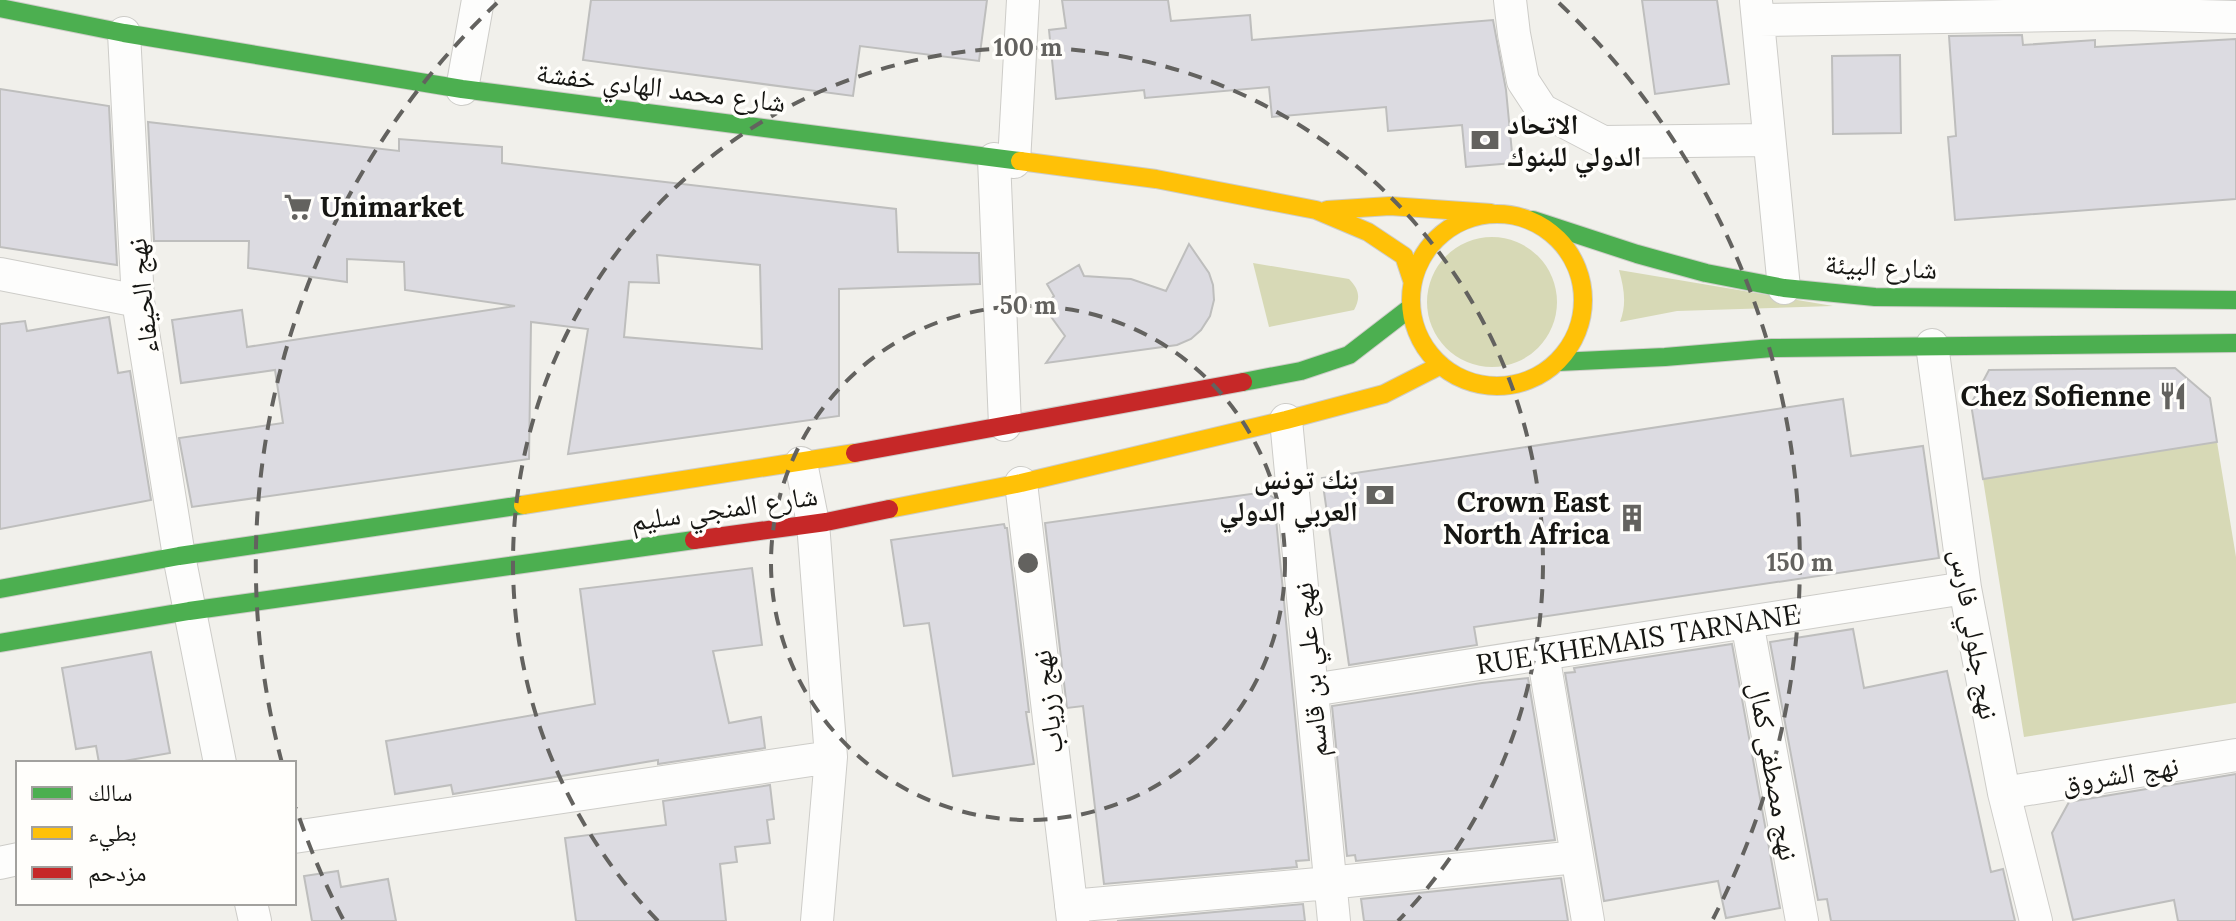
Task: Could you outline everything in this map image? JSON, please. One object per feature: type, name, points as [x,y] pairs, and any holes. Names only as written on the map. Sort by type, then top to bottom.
[{"type":"main road","name":"شارع محمد الهادي خفشة","points":[[0,8],[124,33],[462,89],[1156,179],[1316,210]]},
{"type":"main road","points":[[1316,210],[1390,206],[1491,213],[1533,220],[1561,240],[1579,268],[1583,290],[1584,301],[1577,334],[1558,362],[1531,379],[1500,387],[1468,382],[1441,365],[1426,349],[1416,330],[1410,308],[1412,280],[1422,254],[1440,233],[1464,219],[1491,213]]},
{"type":"main road","points":[[1316,210],[1368,232],[1404,256],[1412,280]]},
{"type":"main road","name":"شارع البيئة","points":[[1533,220],[1706,273],[1784,288],[1875,297],[2236,300]]},
{"type":"main road","name":"شارع المنجي سليم","points":[[0,589],[179,556],[801,463],[1301,371],[1349,355],[1410,308]]},
{"type":"main road","points":[[1558,362],[1772,348],[2236,343]]},
{"type":"main road","name":"شارع المنجي سليم","points":[[0,643],[189,611],[813,523],[1021,483],[1384,394],[1441,365]]},
{"type":"street","points":[[462,89],[478,0]]},
{"type":"street","points":[[1005,425],[1004,161],[1023,0]]},
{"type":"street","points":[[1510,0],[1523,81],[1542,110],[1603,142],[1769,140]]},
{"type":"street","points":[[1784,288],[1757,10],[2125,7],[2236,17]]},
{"type":"street","name":"نهج الحيفاء","points":[[124,33],[138,301],[179,556],[220,761]]},
{"type":"street","points":[[0,274],[138,301]]},
{"type":"street","name":"نهج جلولي فارس","points":[[1932,345],[1965,588],[2004,793],[2036,921]]},
{"type":"street","name":"نهج علي بن قاسم","points":[[1286,420],[1334,921]]},
{"type":"street","points":[[801,463],[813,523],[831,757],[817,921]]},
{"type":"street","name":"نهج زرياب","points":[[1021,483],[1072,914]]},
{"type":"street","name":"RUE KHEMAIS TARNANE","points":[[1312,690],[1965,588]]},
{"type":"street","name":"نهج مصطفى كمال","points":[[1747,622],[1802,921]]},
{"type":"street","points":[[1543,654],[1588,921]]},
{"type":"street","name":"نهج الشروق","points":[[2004,793],[2236,755]]},
{"type":"street","points":[[296,837],[831,757]]},
{"type":"street","points":[[1072,914],[1576,857]]},
{"type":"green space","points":[[1492,237],[1517,242],[1538,256],[1552,277],[1557,302],[1552,327],[1538,348],[1517,362],[1492,367],[1467,362],[1446,348],[1432,327],[1427,302],[1432,277],[1446,256],[1467,242]]},
{"type":"green space","points":[[1253,263],[1349,279],[1355,286],[1358,302],[1354,310],[1269,327]]},
{"type":"green space","points":[[1619,270],[1833,306],[1677,311],[1620,322],[1624,296]]},
{"type":"green space","points":[[2217,442],[2236,557],[2236,703],[2024,737],[1983,479]]},
{"type":"building","points":[[591,0],[987,0],[979,61],[860,46],[853,96],[583,60]]},
{"type":"building","points":[[1062,0],[1168,0],[1171,21],[1250,15],[1252,40],[1493,20],[1506,90],[1513,163],[1466,167],[1462,125],[1388,131],[1386,107],[1272,117],[1269,87],[1145,98],[1144,90],[1056,99],[1049,30],[1066,28]]},
{"type":"building","points":[[1642,0],[1717,0],[1729,84],[1655,94]]},
{"type":"building","points":[[2022,35],[2023,45],[2095,40],[2095,47],[2236,39],[2236,199],[1955,220],[1948,137],[1956,136],[1949,36]]},
{"type":"building","points":[[1900,55],[1901,133],[1833,134],[1832,56]]},
{"type":"building","points":[[0,89],[109,106],[117,265],[0,247]]},
{"type":"building","points":[[148,122],[399,151],[399,139],[502,147],[502,163],[896,209],[898,252],[979,253],[980,284],[839,289],[839,416],[568,454],[588,329],[531,322],[529,459],[192,507],[179,438],[283,423],[275,370],[181,383],[172,320],[242,310],[247,347],[515,306],[405,290],[404,262],[347,259],[347,282],[248,268],[249,241],[154,241]],"holes":[[[657,255],[760,265],[762,349],[624,337],[629,282],[659,283]]]},
{"type":"building","points":[[1189,244],[1209,273],[1214,300],[1210,316],[1191,339],[1177,345],[1046,363],[1065,336],[1044,307],[1054,296],[1047,284],[1079,265],[1084,276],[1131,279],[1166,291]]},
{"type":"building","points":[[109,317],[118,373],[130,371],[151,500],[0,529],[0,324],[25,321],[27,331]]},
{"type":"building","points":[[2175,368],[2210,398],[2217,442],[1983,479],[1971,404],[1989,370]]},
{"type":"building","points":[[1843,399],[1851,456],[1923,446],[1939,558],[1474,627],[1477,645],[1349,665],[1322,478]]},
{"type":"building","points":[[1265,492],[1274,498],[1309,860],[1296,861],[1297,867],[1104,884],[1083,706],[1067,708],[1045,523]]},
{"type":"building","points":[[1004,524],[1007,528],[1034,764],[953,776],[929,623],[904,626],[891,540]]},
{"type":"building","points":[[752,568],[762,645],[713,651],[729,723],[761,717],[765,748],[658,764],[658,760],[453,794],[451,785],[395,794],[386,741],[595,704],[580,589]]},
{"type":"building","points":[[1853,629],[1864,688],[1947,671],[1991,872],[2003,869],[2015,921],[1831,921],[1827,899],[1818,900],[1770,642]]},
{"type":"building","points":[[1732,644],[1780,908],[1726,918],[1718,881],[1604,901],[1565,673],[1575,672],[1574,668]]},
{"type":"building","points":[[151,652],[170,753],[124,761],[99,761],[96,746],[76,749],[62,668]]},
{"type":"building","points":[[1528,678],[1555,840],[1356,861],[1355,855],[1347,856],[1332,706]]},
{"type":"building","points":[[2236,774],[2236,921],[2178,921],[2174,900],[2073,920],[2052,833],[2069,802]]},
{"type":"building","points":[[770,785],[774,819],[767,820],[770,843],[735,847],[737,862],[720,864],[726,921],[576,921],[565,838],[666,825],[663,801]]},
{"type":"building","points":[[338,871],[341,887],[388,879],[396,921],[312,921],[304,876]]},
{"type":"building","points":[[1561,878],[1568,921],[1364,921],[1361,899]]},
{"type":"building","points":[[1303,904],[1305,921],[1117,921]]},
{"type":"traffic: fast","points":[[0,8],[124,33],[462,89],[1020,161]]},
{"type":"traffic: fast","points":[[1533,220],[1706,273],[1784,288],[1875,297],[2236,300]]},
{"type":"traffic: fast","points":[[1243,382],[1301,371],[1349,355],[1410,308]]},
{"type":"traffic: fast","points":[[1558,362],[1772,348],[2236,343]]},
{"type":"traffic: fast","points":[[0,589],[179,556],[523,505]]},
{"type":"traffic: fast","points":[[0,643],[189,611],[694,540]]},
{"type":"traffic: slow","points":[[1020,161],[1156,179],[1316,210],[1368,232],[1404,256],[1412,280]]},
{"type":"traffic: slow","points":[[1327,210],[1390,206],[1491,213]]},
{"type":"traffic: slow","points":[[1497,214],[1530,220],[1558,239],[1577,267],[1583,300],[1577,333],[1558,361],[1530,380],[1497,386],[1464,380],[1436,361],[1417,333],[1411,300],[1417,267],[1436,239],[1464,220],[1497,214]]},
{"type":"traffic: slow","points":[[889,509],[1021,483],[1286,420],[1384,394],[1441,365]]},
{"type":"traffic: slow","points":[[523,505],[855,453]]},
{"type":"traffic: jam","points":[[855,453],[1243,382]]},
{"type":"traffic: jam","points":[[694,540],[826,522],[889,509]]},
{"type":"place","name":"الاتحاد الدولي للبنوك","points":[[1485,140]]},
{"type":"place","name":"Unimarket","points":[[298,207]]},
{"type":"place","name":"Chez Sofienne","points":[[2173,396]]},
{"type":"place","name":"بنك تونس العربي الدولي","points":[[1380,495]]},
{"type":"place","name":"Crown East North Africa","points":[[1632,518]]}]
